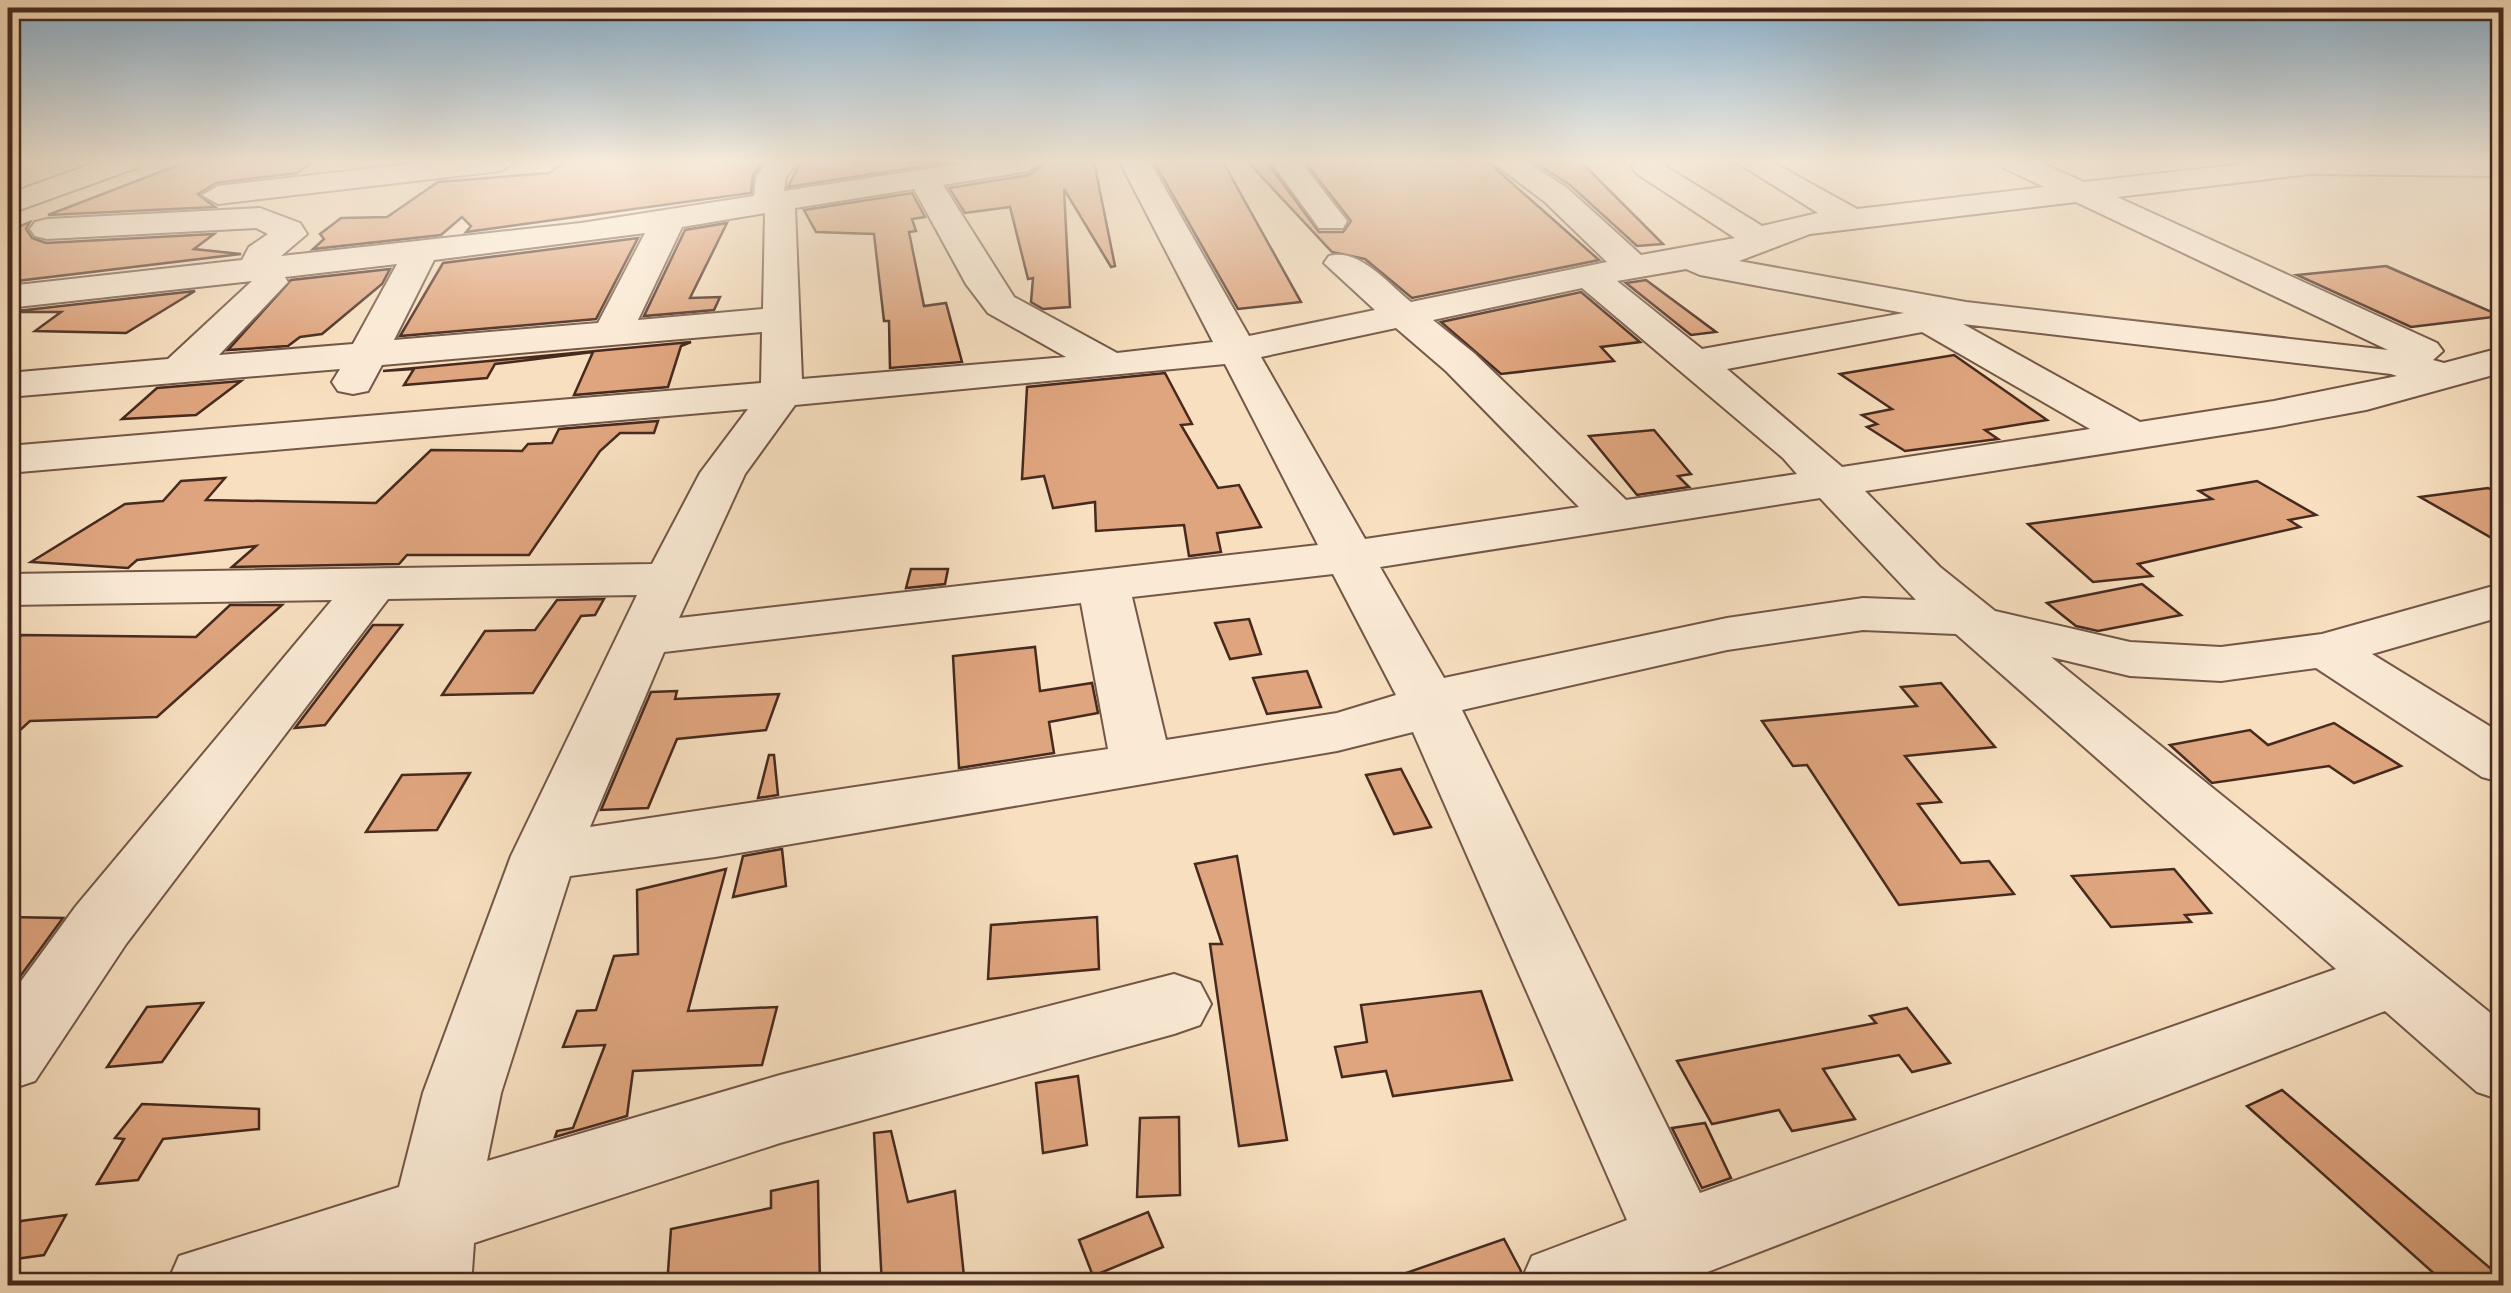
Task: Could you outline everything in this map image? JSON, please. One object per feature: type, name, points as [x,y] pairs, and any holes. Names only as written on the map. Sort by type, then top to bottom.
[{"type":"street","points":[[25,223],[79,222]]},
{"type":"street","points":[[178,372],[270,282],[266,267],[259,262],[261,254],[290,234],[273,222]]},
{"type":"street","points":[[8,297],[374,256],[429,235],[631,222]]},
{"type":"street","points":[[611,335],[667,222]]},
{"type":"street","points":[[430,1251],[462,1093],[544,856],[723,473],[782,394],[781,222]]},
{"type":"street","points":[[949,222],[984,284],[1001,305],[1110,366]]},
{"type":"street","points":[[1168,222],[1428,701],[1679,1240]]},
{"type":"street","points":[[1576,222],[1611,272],[1693,364],[1834,482],[1922,578],[2504,1069]]},
{"type":"street","points":[[1731,222],[1760,240]]},
{"type":"street","points":[[8,459],[1110,366],[1239,350],[1611,272],[1736,251],[1777,231],[1838,222]]},
{"type":"street","points":[[2146,222],[2480,374]]},
{"type":"street","points":[[316,432],[370,356],[429,235]]},
{"type":"street","points":[[1682,260],[1947,316],[2480,374]]},
{"type":"street","points":[[1341,264],[1404,314],[1522,420],[1615,516]]},
{"type":"street","points":[[1693,364],[1947,316],[2130,434]]},
{"type":"street","points":[[8,385],[782,319]]},
{"type":"street","points":[[644,638],[1347,557],[2274,414],[2480,374]]},
{"type":"street","points":[[8,590],[670,580]]},
{"type":"street","points":[[1103,584],[1141,764]]},
{"type":"street","points":[[8,1058],[101,925],[370,587]]},
{"type":"street","points":[[544,856],[716,834],[1337,732],[1400,716],[1428,701],[1727,634],[1862,614],[1950,617],[2130,659],[2221,664],[2326,650],[2504,598]]},
{"type":"street","points":[[2326,650],[2504,764]]},
{"type":"street","points":[[1563,1286],[2393,978]]},
{"type":"street","points":[[210,1286],[430,1251],[780,1110],[1174,1004]]},
{"type":"building","points":[[30,222],[26,229],[32,238],[46,243],[214,234],[194,249],[241,254],[8,282],[8,231]]},
{"type":"building","points":[[335,222],[456,222],[441,235],[313,249],[324,239],[320,234]]},
{"type":"building","points":[[467,222],[537,222],[466,232],[471,226]]},
{"type":"building","points":[[811,222],[913,222],[916,231],[909,232],[924,306],[946,303],[962,362],[890,368],[889,321],[884,321],[874,234],[816,232]]},
{"type":"building","points":[[1014,222],[1066,222],[1070,307],[1043,309],[1031,302],[1033,278],[1028,279]]},
{"type":"building","points":[[1084,222],[1106,222],[1115,266],[1111,267]]},
{"type":"building","points":[[1188,222],[1257,222],[1301,302],[1238,309]]},
{"type":"building","points":[[1304,222],[1312,222],[1319,232],[1343,232],[1350,222],[1556,222],[1599,260],[1412,298],[1365,259],[1332,252]]},
{"type":"building","points":[[1611,222],[1641,222],[1663,244],[1637,246]]},
{"type":"building","points":[[727,223],[690,298],[720,297],[714,310],[644,316],[685,230]]},
{"type":"building","points":[[638,238],[596,319],[400,336],[443,263]]},
{"type":"building","points":[[2386,266],[2501,316],[2411,327],[2297,275]]},
{"type":"building","points":[[390,269],[382,284],[322,334],[300,337],[288,346],[228,350],[291,280]]},
{"type":"building","points":[[1646,280],[1716,332],[1691,335],[1626,283]]},
{"type":"building","points":[[195,291],[126,333],[35,331],[61,312],[8,312]]},
{"type":"building","points":[[1581,292],[1640,342],[1601,347],[1614,361],[1501,374],[1441,322]]},
{"type":"building","points":[[691,342],[681,346],[668,387],[574,395],[593,352],[495,364],[487,378],[404,385],[414,369],[383,371]]},
{"type":"building","points":[[1954,355],[2047,420],[1985,430],[1998,439],[1905,451],[1867,427],[1877,424],[1862,415],[1892,409],[1840,374]]},
{"type":"building","points":[[1165,373],[1192,424],[1181,425],[1218,488],[1239,485],[1261,527],[1217,533],[1221,552],[1189,556],[1184,525],[1096,531],[1095,502],[1053,508],[1044,476],[1022,479],[1027,387]]},
{"type":"building","points":[[241,381],[196,415],[122,419],[157,388]]},
{"type":"building","points":[[658,421],[654,433],[620,433],[600,451],[529,555],[407,555],[399,564],[232,567],[256,546],[137,560],[128,568],[31,562],[125,504],[163,501],[181,481],[225,478],[206,500],[376,503],[431,450],[522,451],[528,444],[552,443],[559,429]]},
{"type":"building","points":[[1654,430],[1691,474],[1678,476],[1689,487],[1637,495],[1589,436]]},
{"type":"building","points":[[2257,481],[2316,515],[2289,520],[2300,527],[2138,564],[2152,576],[2093,582],[2028,524],[2212,499],[2199,491]]},
{"type":"building","points":[[2488,488],[2504,496],[2504,545],[2420,497]]},
{"type":"building","points":[[911,569],[948,569],[945,584],[906,588]]},
{"type":"building","points":[[2142,584],[2181,615],[2098,631],[2076,626],[2047,603]]},
{"type":"building","points":[[604,599],[595,615],[581,616],[533,693],[442,695],[485,631],[535,630],[557,600]]},
{"type":"building","points":[[230,605],[282,605],[157,717],[30,721],[8,741],[8,647],[22,635],[196,637]]},
{"type":"building","points":[[1249,619],[1261,654],[1230,659],[1215,623]]},
{"type":"building","points":[[373,625],[402,625],[325,725],[295,728]]},
{"type":"building","points":[[1035,647],[1040,691],[1092,683],[1098,713],[1049,722],[1054,753],[959,768],[953,656]]},
{"type":"building","points":[[1307,671],[1321,707],[1267,714],[1253,678]]},
{"type":"building","points":[[1941,683],[1995,747],[1905,756],[1941,802],[1918,804],[1961,863],[1989,861],[2014,894],[1899,905],[1807,765],[1793,766],[1762,721],[1917,706],[1901,687]]},
{"type":"building","points":[[677,691],[675,699],[779,694],[766,730],[677,739],[648,808],[601,810],[651,692]]},
{"type":"building","points":[[2334,723],[2401,766],[2354,783],[2329,766],[2212,783],[2170,745],[2250,730],[2268,745]]},
{"type":"building","points":[[769,755],[774,755],[778,795],[758,798]]},
{"type":"building","points":[[1401,769],[1431,827],[1394,834],[1366,775]]},
{"type":"building","points":[[470,773],[437,830],[366,832],[402,775]]},
{"type":"building","points":[[782,849],[786,886],[733,897],[743,856]]},
{"type":"building","points":[[1237,856],[1287,1140],[1239,1146],[1210,944],[1222,944],[1195,864]]},
{"type":"building","points":[[726,869],[688,1011],[777,1007],[762,1065],[633,1071],[627,1116],[555,1137],[557,1131],[573,1128],[605,1045],[563,1047],[577,1011],[596,1010],[614,956],[638,954],[637,890]]},
{"type":"building","points":[[2174,869],[2211,913],[2185,915],[2191,922],[2111,927],[2072,876]]},
{"type":"building","points":[[8,917],[63,918],[8,993]]},
{"type":"building","points":[[1097,917],[1099,969],[988,979],[991,925]]},
{"type":"building","points":[[1481,991],[1512,1080],[1393,1096],[1386,1071],[1342,1077],[1335,1047],[1367,1042],[1361,1005]]},
{"type":"building","points":[[203,1003],[162,1062],[107,1067],[147,1007]]},
{"type":"building","points":[[1907,1008],[1950,1063],[1912,1072],[1899,1055],[1823,1069],[1855,1119],[1792,1131],[1779,1110],[1712,1124],[1677,1061],[1876,1023],[1870,1016]]},
{"type":"building","points":[[1078,1076],[1087,1145],[1043,1153],[1036,1083]]},
{"type":"building","points":[[2282,1090],[2504,1280],[2504,1286],[2448,1286],[2247,1106]]},
{"type":"building","points":[[142,1104],[259,1109],[259,1129],[163,1139],[138,1180],[97,1184],[124,1139],[115,1138]]},
{"type":"building","points":[[1179,1117],[1180,1195],[1137,1197],[1140,1118]]},
{"type":"building","points":[[1705,1123],[1731,1178],[1702,1188],[1672,1128]]},
{"type":"building","points":[[891,1131],[908,1202],[955,1191],[965,1286],[882,1286],[874,1133]]},
{"type":"building","points":[[818,1181],[820,1286],[667,1286],[671,1229],[771,1208],[771,1191]]},
{"type":"building","points":[[1148,1212],[1163,1247],[1093,1276],[1079,1240]]},
{"type":"building","points":[[66,1215],[44,1255],[8,1260],[8,1245],[21,1221]]},
{"type":"building","points":[[1504,1239],[1521,1271],[1518,1280],[1501,1286],[1387,1286],[1386,1280]]}]
